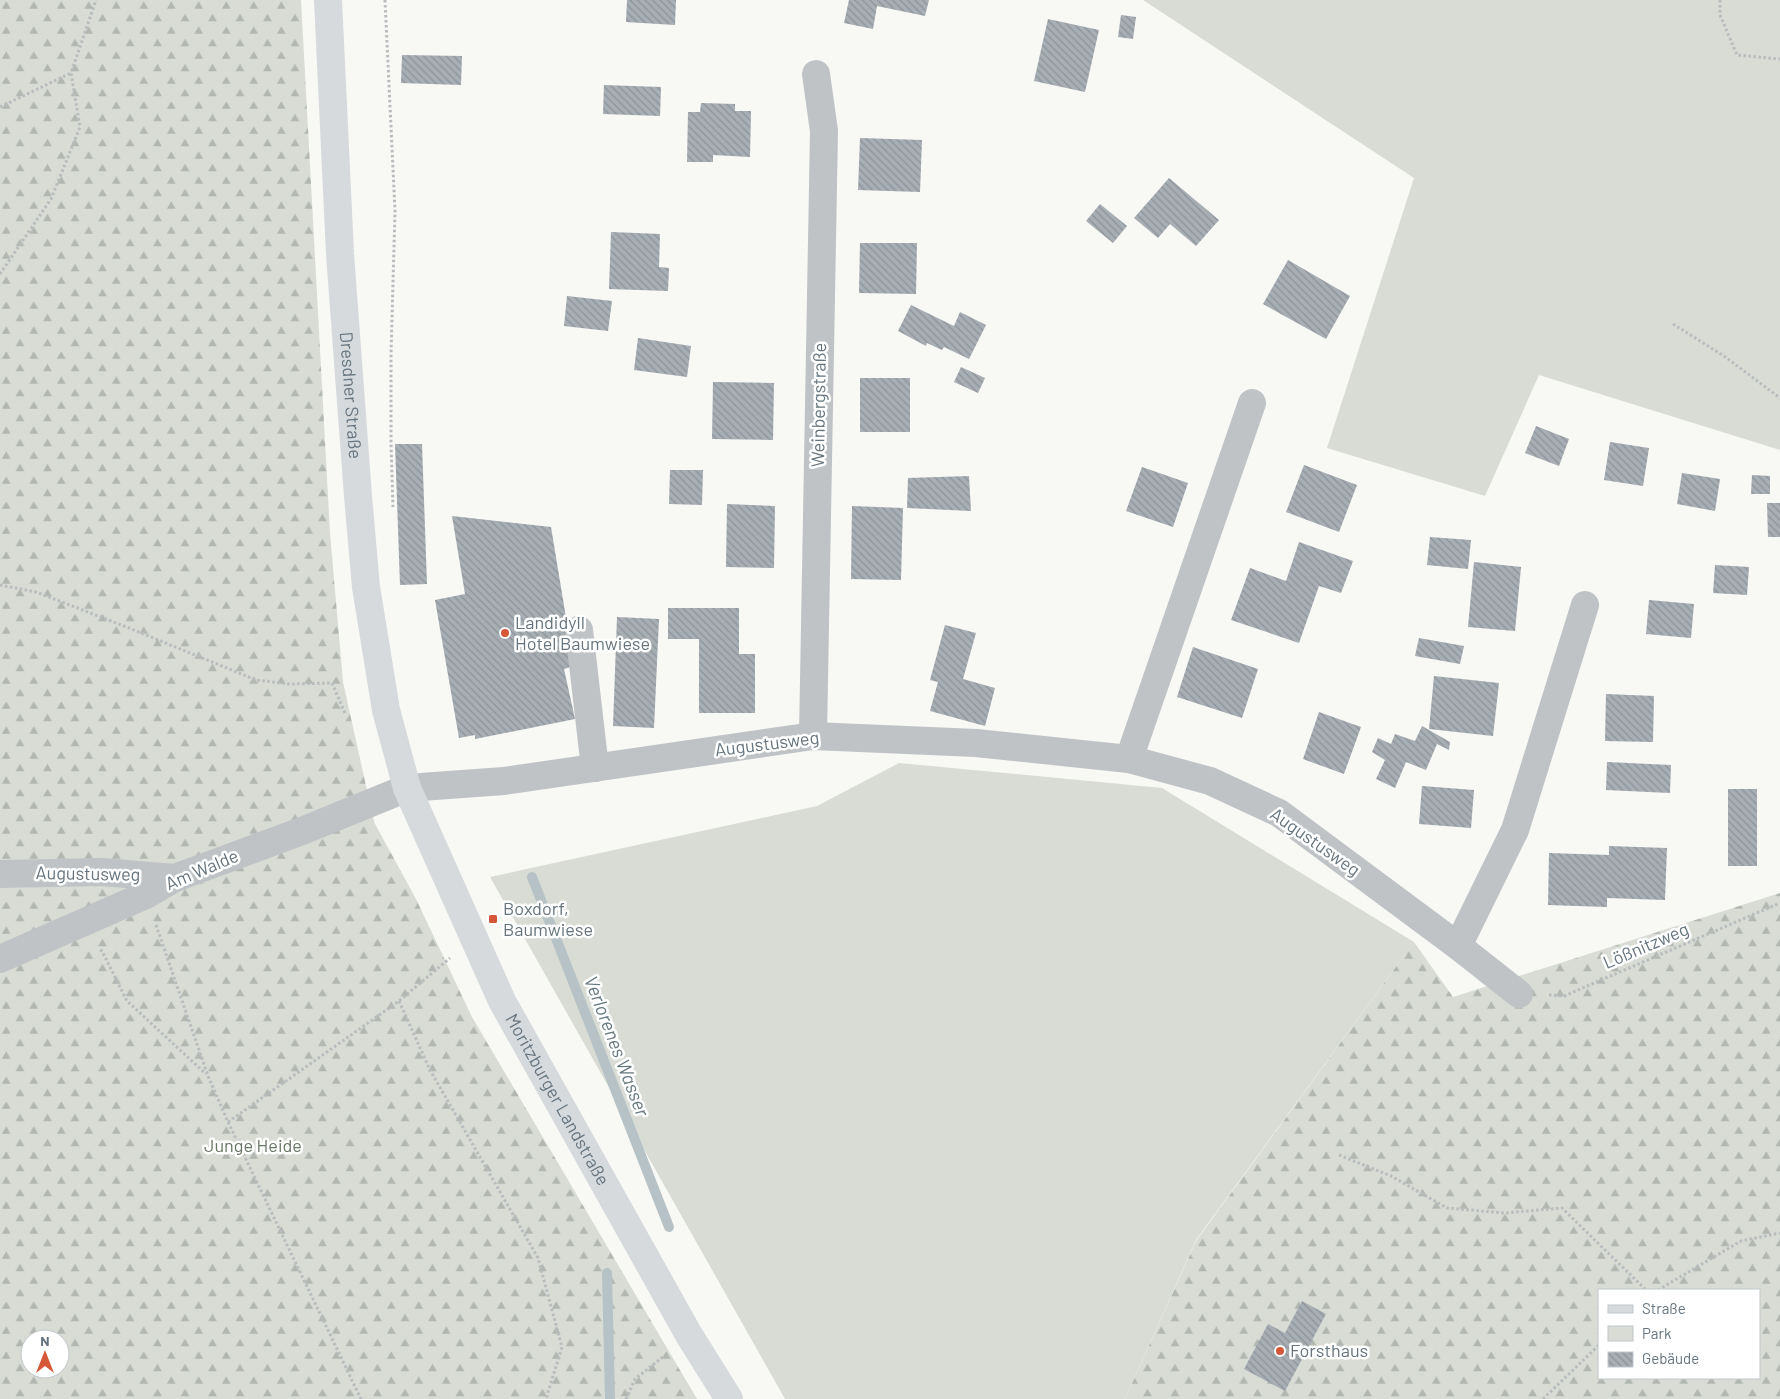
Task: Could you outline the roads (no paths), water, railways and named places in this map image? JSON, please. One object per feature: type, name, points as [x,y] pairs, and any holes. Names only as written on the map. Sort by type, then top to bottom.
[{"type":"main road","name":"Dresdner Straße","points":[[328,0],[341,264],[366,587],[386,710],[407,788]]},
{"type":"main road","name":"Moritzburger Landstraße","points":[[407,788],[502,1001],[689,1335],[729,1399]]},
{"type":"street","name":"Weinbergstraße","points":[[813,736],[824,131],[816,74]]},
{"type":"street","points":[[1129,759],[1252,403]]},
{"type":"street","points":[[1458,946],[1515,830],[1585,605]]},
{"type":"street","points":[[579,630],[595,768]]},
{"type":"street","name":"Augustusweg","points":[[407,788],[504,781],[813,736],[976,743],[1129,759],[1210,781],[1279,813],[1458,946],[1519,994]]},
{"type":"street","name":"Am Walde","points":[[0,959],[146,895],[175,878],[302,831],[407,788]]},
{"type":"street","name":"Augustusweg","points":[[0,874],[102,872],[175,878]]},
{"type":"waterway","name":"Verlorenes Wasser","points":[[532,877],[669,1227]]},
{"type":"waterway","points":[[607,1273],[610,1399]]},
{"type":"place","name":"Landidyll Hotel Baumwiese","points":[[505,633]]},
{"type":"place","name":"Boxdorf, Baumwiese","points":[[493,919]]},
{"type":"place","name":"Forsthaus","points":[[1280,1351]]},
{"type":"park label","name":"Junge Heide","points":[[253,1146]]}]
